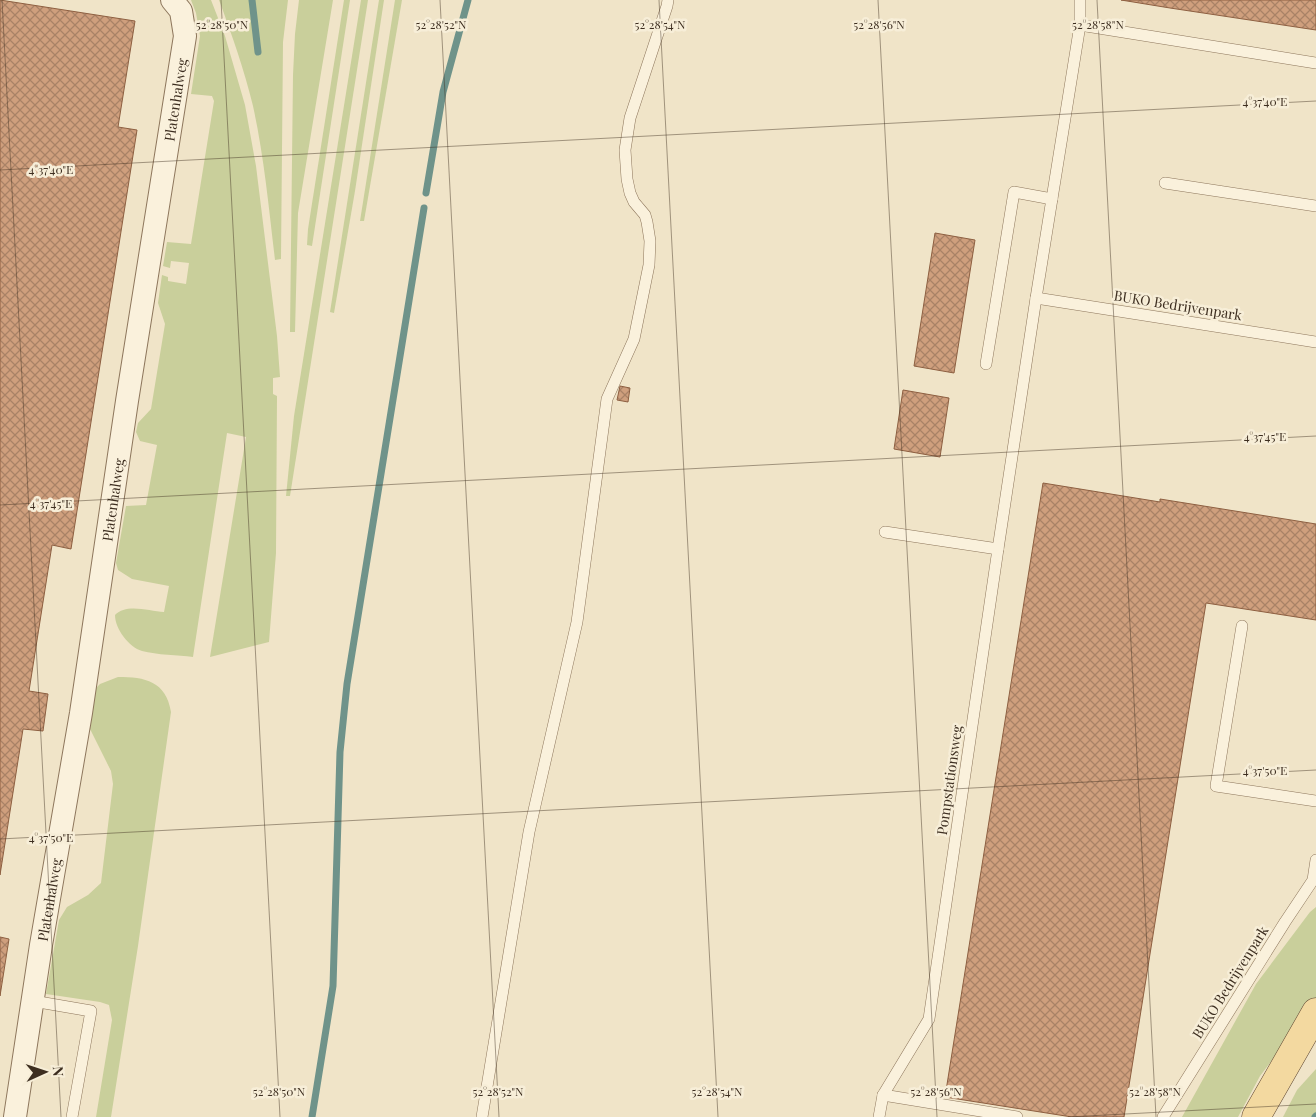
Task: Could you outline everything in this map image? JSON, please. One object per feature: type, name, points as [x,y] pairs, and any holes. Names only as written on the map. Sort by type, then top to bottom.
[{"type":"main road","points":[[1256,1117],[1316,1012]]},
{"type":"main road","points":[[1276,1084],[1316,1042]]},
{"type":"street","name":"Platenhalweg","points":[[15,1117],[81,713],[126,401],[185,36],[181,11],[172,0]]},
{"type":"lane","points":[[482,1117],[529,832],[577,622],[607,399],[634,340],[649,265],[650,241],[647,222],[645,215],[634,202],[630,193],[626,172],[625,150],[630,118],[668,6],[668,0]]},
{"type":"lane","points":[[885,532],[998,548],[1080,25],[1080,0]]},
{"type":"lane","points":[[1080,25],[1316,63]]},
{"type":"lane","points":[[1165,183],[1316,206]]},
{"type":"lane","points":[[986,364],[1014,192],[1052,199]]},
{"type":"lane","name":"BUKO Bedrijvenpark","points":[[1036,298],[1316,342]]},
{"type":"lane","name":"Pompstationsweg","points":[[879,1117],[883,1095],[929,1020],[998,548]]},
{"type":"lane","points":[[1242,626],[1216,786],[1316,801]]},
{"type":"lane","name":"BUKO Bedrijvenpark","points":[[1163,1117],[1313,880],[1316,860]]},
{"type":"lane","points":[[33,1001],[91,1012],[72,1117]]},
{"type":"lane","points":[[883,1095],[1017,1117]]},
{"type":"green space","points":[[191,0],[211,0],[225,36],[245,105],[256,166],[277,336],[280,377],[273,378],[273,394],[277,396],[276,553],[269,642],[210,657],[246,437],[227,433],[193,657],[154,653],[137,649],[128,642],[120,631],[115,615],[125,609],[145,609],[164,612],[169,586],[132,579],[118,570],[116,563],[126,506],[146,505],[157,445],[140,441],[136,432],[138,423],[151,409],[165,324],[158,303],[162,275],[168,277],[168,281],[186,284],[189,263],[171,261],[170,268],[163,266],[167,242],[191,244],[214,101],[212,96],[191,94],[200,36],[196,13]]},
{"type":"green space","points":[[219,0],[288,0],[283,42],[281,259],[275,260],[263,163],[253,106],[246,79]]},
{"type":"green space","points":[[299,0],[333,0],[298,213],[295,332],[290,332],[293,75]]},
{"type":"green space","points":[[344,0],[350,0],[312,246],[307,245],[308,229]]},
{"type":"green space","points":[[361,0],[368,0],[290,496],[286,496],[294,416]]},
{"type":"green space","points":[[379,0],[384,0],[334,313],[330,312]]},
{"type":"green space","points":[[395,0],[402,0],[364,221],[360,221]]},
{"type":"green space","points":[[118,677],[137,678],[153,683],[164,693],[171,712],[138,946],[111,1117],[96,1117],[112,1020],[109,1005],[46,994],[59,920],[67,907],[88,895],[101,883],[113,784],[111,771],[90,729],[93,691],[100,684]]},
{"type":"green space","points":[[1316,907],[1316,1002],[1260,1076],[1238,1117],[1182,1117],[1256,984],[1310,912]]},
{"type":"green space","points":[[1316,1069],[1316,1117],[1283,1117],[1297,1090]]},
{"type":"building","points":[[0,0],[135,21],[118,127],[137,130],[71,549],[52,545],[29,691],[48,694],[43,731],[23,729],[0,875]]},
{"type":"building","points":[[1121,0],[1316,0],[1316,30],[1170,8]]},
{"type":"building","points":[[935,233],[975,240],[954,373],[914,366]]},
{"type":"building","points":[[620,386],[630,388],[628,402],[617,400]]},
{"type":"building","points":[[903,390],[949,398],[940,457],[894,449]]},
{"type":"building","points":[[1043,483],[1160,502],[1160,499],[1316,524],[1316,620],[1206,603],[1124,1117],[1072,1117],[945,1097]]},
{"type":"building","points":[[0,937],[9,939],[0,996]]},
{"type":"waterway","points":[[252,0],[258,52]]},
{"type":"waterway","points":[[426,193],[443,92],[468,0]]},
{"type":"waterway","points":[[312,1117],[333,986],[340,752],[347,684],[424,208]]}]
